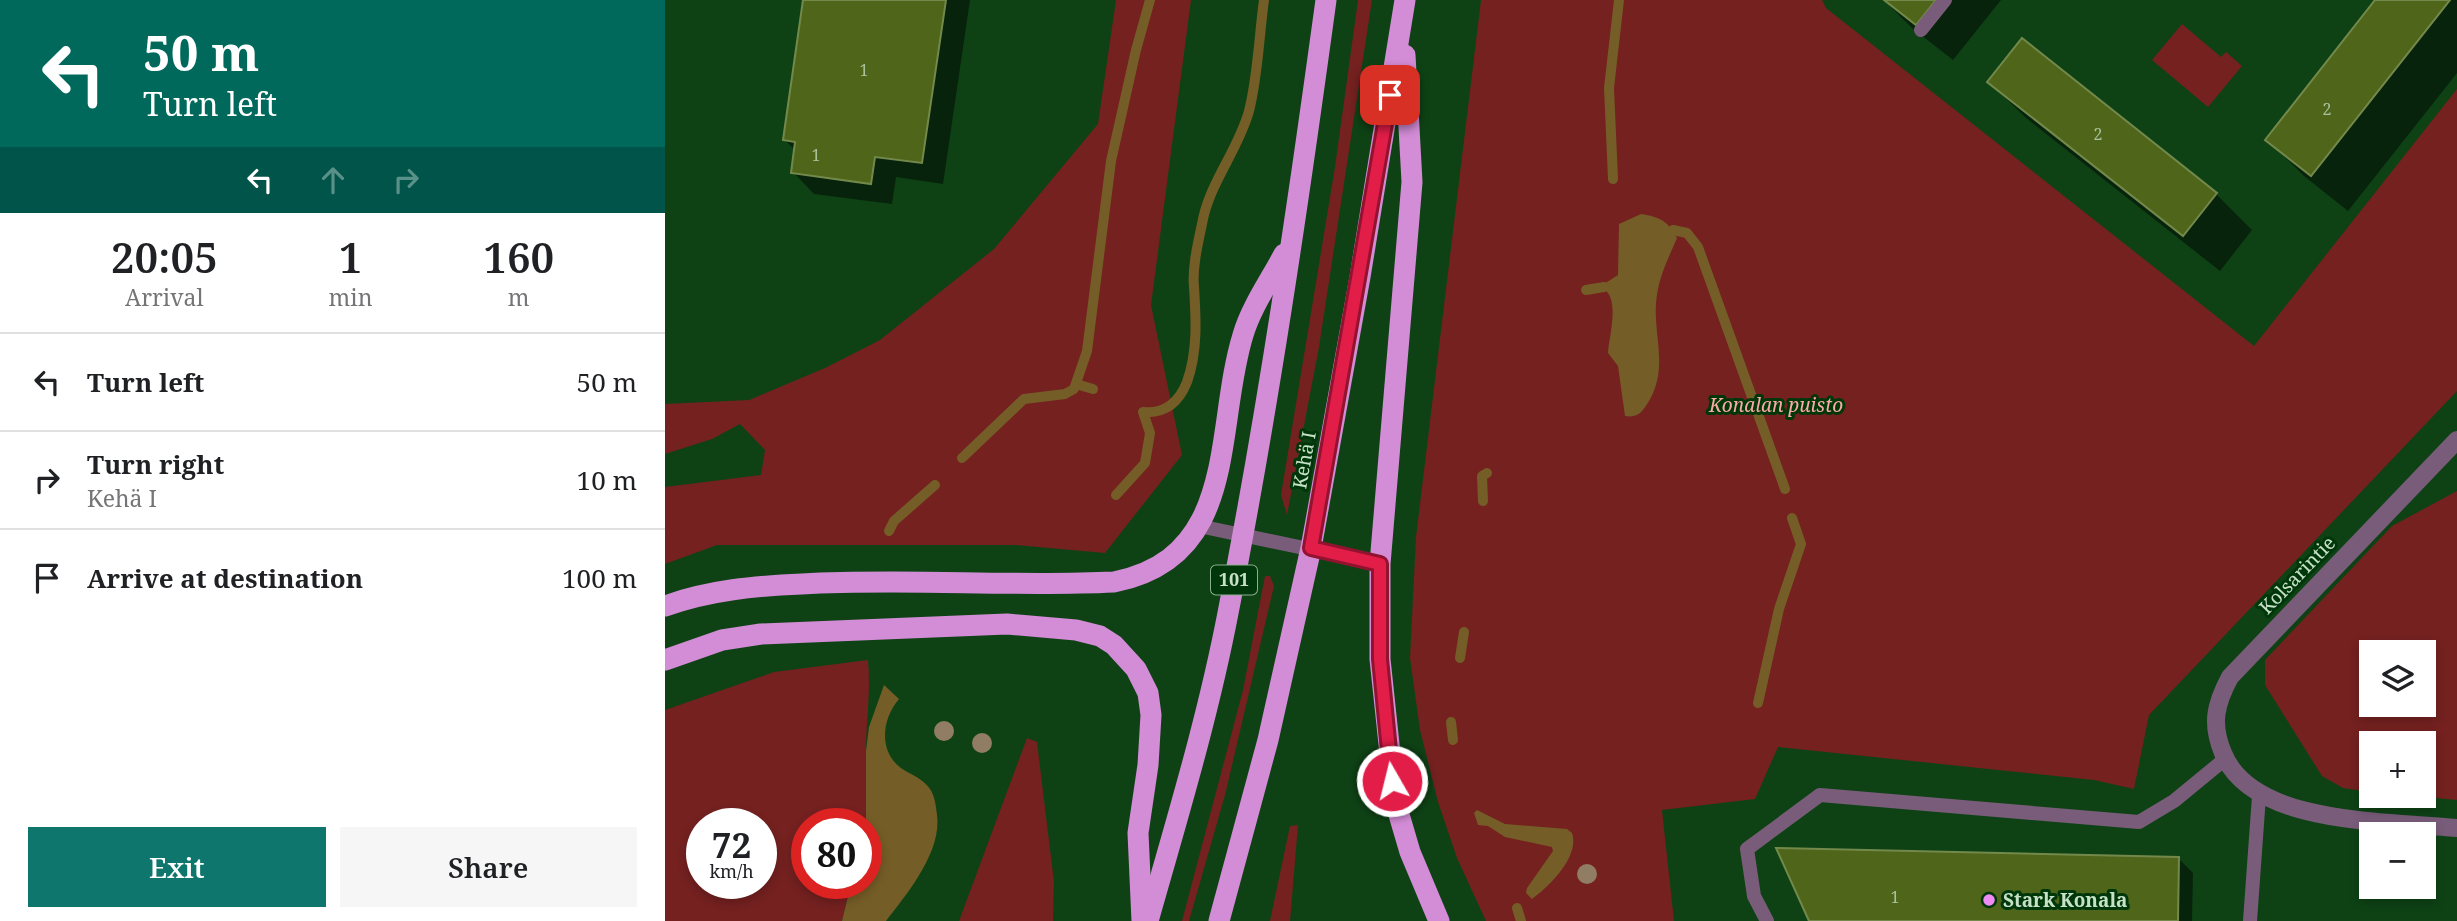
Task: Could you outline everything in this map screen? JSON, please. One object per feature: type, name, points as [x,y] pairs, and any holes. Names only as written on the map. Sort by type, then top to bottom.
[{"type":"highway","name":"101","points":[[1148,921],[1202,726],[1228,613],[1294,233],[1326,0]]},
{"type":"highway","points":[[1404,9],[1412,181],[1380,564],[1380,659],[1395,801],[1410,852],[1439,921]]},
{"type":"highway","name":"Kehä I","points":[[1219,921],[1268,740],[1311,548],[1404,9]]},
{"type":"highway","points":[[665,606],[710,593],[750,587],[841,582],[1114,582],[1133,579],[1162,566],[1182,549],[1199,526],[1211,499],[1222,454],[1243,334],[1294,233]]},
{"type":"highway","points":[[665,660],[722,640],[761,634],[1007,624],[1076,630],[1100,636],[1125,654],[1148,692],[1151,740],[1137,833],[1142,921]]},
{"type":"street","name":"Kolsarintie","points":[[2225,759],[2215,734],[2215,713],[2230,677],[2457,440]]},
{"type":"street","points":[[2225,759],[2239,780],[2259,796],[2283,806],[2320,814],[2457,828]]},
{"type":"lane","points":[[1921,30],[1945,0]]},
{"type":"lane","points":[[1199,526],[1380,564]]},
{"type":"lane","points":[[1767,921],[1754,895],[1747,849],[1820,795],[2139,822],[2174,801],[2225,759]]},
{"type":"lane","points":[[2250,921],[2259,796]]},
{"type":"green space","points":[[1116,0],[1191,0],[1151,305],[1182,455],[1105,553],[1015,545],[717,545],[665,564],[665,487],[761,475],[765,450],[740,424],[712,439],[665,454],[665,404],[749,400],[825,368],[880,340],[994,249],[1098,124]]},
{"type":"green space","points":[[1358,0],[1372,0],[1319,347],[1287,515],[1281,495],[1335,167]]},
{"type":"green space","name":"Konalan puisto","points":[[1481,0],[1822,0],[1826,8],[2254,346],[2457,89],[2457,391],[2149,715],[2134,789],[2094,780],[1778,747],[1755,799],[1662,810],[1674,921],[1486,921],[1457,858],[1438,802],[1420,730],[1410,658],[1416,537]]},
{"type":"green space","points":[[2182,24],[2221,57],[2226,52],[2242,66],[2208,107],[2152,60]]},
{"type":"green space","points":[[2457,491],[2457,800],[2436,798],[2436,731],[2359,731],[2359,790],[2343,788],[2322,776],[2265,685],[2265,660],[2392,526]]},
{"type":"green space","points":[[1265,576],[1270,576],[1274,586],[1225,795],[1189,921],[1182,921],[1243,690]]},
{"type":"green space","points":[[868,660],[867,808],[791,808],[791,899],[847,899],[842,921],[665,921],[665,710],[774,672]]},
{"type":"green space","points":[[1027,738],[1037,742],[1054,882],[1053,921],[959,921]]},
{"type":"green space","points":[[1298,825],[1290,921],[1270,921],[1290,826]]},
{"type":"shaded area","points":[[1641,214],[1663,221],[1677,238],[1657,295],[1659,361],[1655,388],[1642,411],[1637,415],[1625,416],[1618,366],[1608,353],[1613,310],[1604,284],[1618,275],[1619,224]]},
{"type":"shaded area","points":[[884,685],[899,699],[886,726],[886,746],[896,763],[930,789],[936,805],[937,829],[929,858],[886,921],[842,921],[847,899],[882,899],[882,808],[866,808],[866,751],[869,727]]},
{"type":"shaded area","points":[[1477,810],[1505,824],[1567,829],[1572,833],[1572,851],[1568,861],[1555,878],[1532,899],[1526,893],[1527,888],[1553,851],[1552,847],[1505,837],[1488,826],[1478,825],[1474,813]]},
{"type":"building","points":[[803,0],[946,0],[922,163],[875,157],[871,184],[791,173],[795,142],[783,140]]},
{"type":"building","points":[[1884,0],[1936,0],[1916,25]]},
{"type":"building","points":[[2375,0],[2450,0],[2311,176],[2265,140]]},
{"type":"building","points":[[2022,38],[2217,193],[2183,236],[1987,82]]},
{"type":"building","name":"Stark Konala","points":[[1776,848],[2179,857],[2178,921],[1809,921]]},
{"type":"waterway","points":[[962,458],[1024,399],[1065,394],[1074,389],[1087,351],[1111,161],[1150,0]]},
{"type":"waterway","points":[[1116,495],[1145,463],[1150,433],[1143,412],[1164,409],[1175,401],[1184,389],[1191,370],[1195,334],[1194,272],[1199,239],[1211,195],[1249,111],[1264,0]]},
{"type":"waterway","points":[[1613,179],[1609,88],[1619,0]]},
{"type":"waterway","points":[[1673,230],[1687,233],[1698,247],[1785,489]]},
{"type":"waterway","points":[[1586,290],[1604,287]]},
{"type":"waterway","points":[[1076,384],[1093,389]]},
{"type":"waterway","points":[[1483,501],[1482,476],[1487,473]]},
{"type":"waterway","points":[[889,531],[894,521],[935,485]]},
{"type":"waterway","points":[[1758,703],[1779,609],[1801,544],[1792,518]]},
{"type":"waterway","points":[[1460,658],[1464,632]]},
{"type":"waterway","points":[[1451,722],[1453,740]]},
{"type":"waterway","points":[[1517,908],[1521,921]]},
{"type":"place","name":"Stark Konala","points":[[1989,900]]},
{"type":"route","points":[[1390,95],[1311,548],[1380,564],[1380,659],[1392,781]]}]
